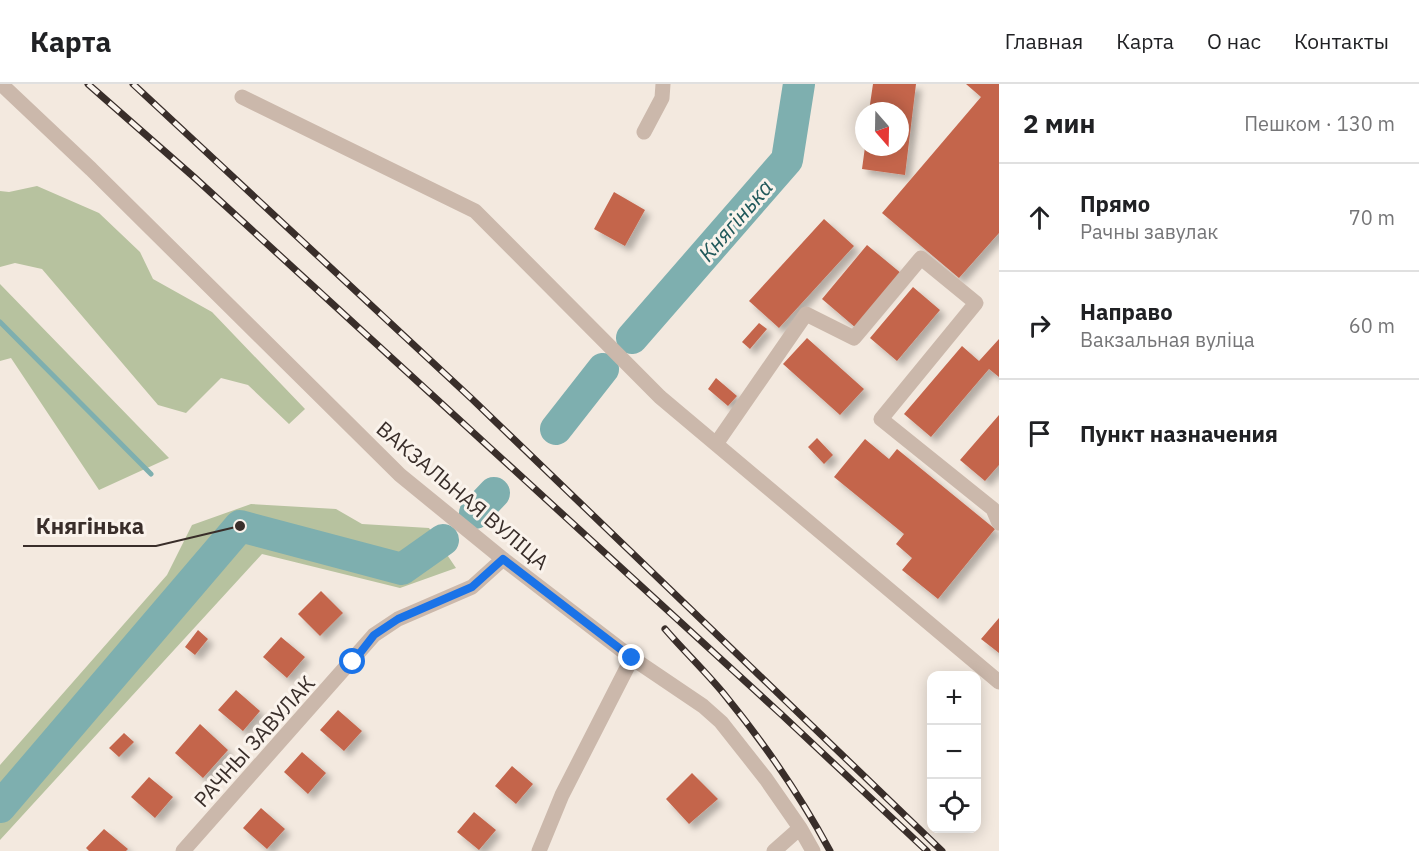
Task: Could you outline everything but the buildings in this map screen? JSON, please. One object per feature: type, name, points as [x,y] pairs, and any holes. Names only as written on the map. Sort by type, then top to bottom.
[{"type":"street","name":"ВАКЗАЛЬНАЯ ВУЛІЦА","points":[[1,84],[91,169],[400,475],[503,559],[632,658],[703,706],[721,722],[766,779],[813,851]]},
{"type":"street","points":[[644,132],[662,98],[663,84]]},
{"type":"street","points":[[242,97],[475,212],[660,397],[999,682]]},
{"type":"street","points":[[716,444],[806,314],[855,338],[921,258],[976,303],[881,419],[993,509],[999,523]]},
{"type":"street","points":[[978,498],[999,501]]},
{"type":"street","name":"РАЧНЫ ЗАВУЛАК","points":[[183,851],[374,635],[398,619],[472,587],[503,559]]},
{"type":"street","points":[[539,851],[562,795],[632,658]]},
{"type":"street","points":[[774,851],[800,828]]},
{"type":"green space","points":[[37,186],[99,213],[140,252],[153,279],[212,312],[305,409],[289,424],[248,385],[221,378],[186,413],[158,405],[42,269],[15,263],[0,267],[0,191],[9,192]]},
{"type":"green space","points":[[0,284],[169,458],[99,490],[11,358],[0,361]]},
{"type":"green space","points":[[251,504],[336,509],[362,524],[429,528],[456,568],[400,588],[262,554],[0,840],[0,765],[167,575],[192,525]]},
{"type":"waterway","name":"Княгінька","points":[[632,338],[787,160],[799,84]]},
{"type":"waterway","points":[[0,322],[151,474]]},
{"type":"waterway","name":"Княгінька","points":[[556,429],[603,369]]},
{"type":"waterway","name":"Княгінька","points":[[475,513],[494,493]]},
{"type":"waterway","name":"Княгінька","points":[[0,807],[240,526],[402,569],[443,540]]},
{"type":"railway","points":[[88,84],[195,178],[782,715],[927,851]]},
{"type":"railway","points":[[133,84],[472,399],[942,851]]},
{"type":"railway","points":[[665,629],[717,686],[753,731],[794,790],[830,851]]},
{"type":"place","name":"Княгінька","points":[[240,526]]},
{"type":"route","points":[[353,662],[374,635],[398,619],[472,587],[503,559],[632,658]]}]
